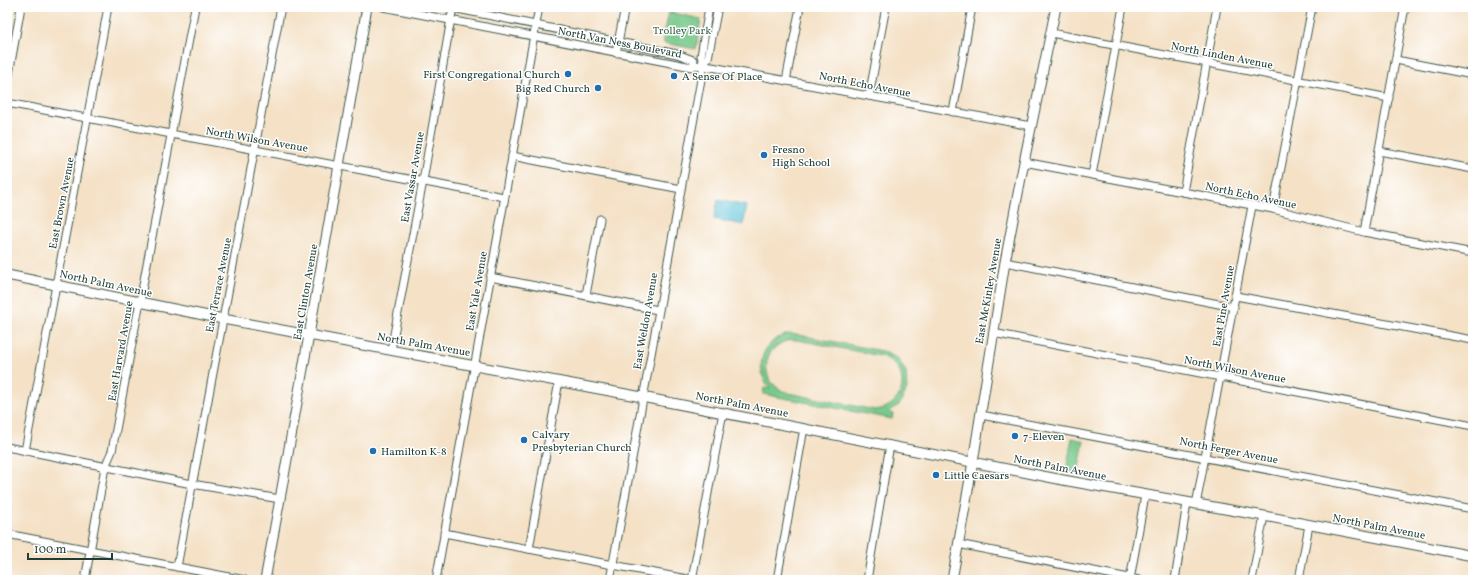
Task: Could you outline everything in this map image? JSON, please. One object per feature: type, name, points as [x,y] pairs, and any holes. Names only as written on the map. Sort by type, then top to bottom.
[{"type":"main road","name":"East Clinton Avenue","points":[[265,580],[310,335],[338,165],[367,7]]},
{"type":"main road","name":"East McKinley Avenue","points":[[952,580],[981,415],[1005,262],[1056,7]]},
{"type":"main road","name":"North Palm Avenue","points":[[7,276],[223,319],[642,396],[1063,480],[1264,516],[1473,556]]},
{"type":"street","points":[[7,85],[21,7]]},
{"type":"street","name":"East Brown Avenue","points":[[25,451],[108,7]]},
{"type":"street","name":"East Harvard Avenue","points":[[85,580],[105,467],[112,451],[195,7]]},
{"type":"street","name":"East Terrace Avenue","points":[[177,567],[281,7]]},
{"type":"street","name":"North Van Ness Boulevard","points":[[383,7],[616,53],[692,67],[695,65],[693,60],[685,56],[451,7]]},
{"type":"street","name":"East Vassar Avenue","points":[[390,350],[423,181],[451,7]]},
{"type":"street","name":"East Yale Avenue","points":[[436,580],[538,7]]},
{"type":"street","points":[[616,53],[625,7]]},
{"type":"street","name":"East Weldon Avenue","points":[[704,66],[701,56],[709,7]]},
{"type":"street","name":"East Weldon Avenue","points":[[610,580],[658,310],[704,66],[708,58],[718,7]]},
{"type":"street","points":[[786,81],[800,7]]},
{"type":"street","points":[[869,96],[886,7]]},
{"type":"street","points":[[953,112],[972,7]]},
{"type":"street","points":[[1092,175],[1123,7]]},
{"type":"street","points":[[1183,192],[1218,7]]},
{"type":"street","points":[[1273,210],[1312,7]]},
{"type":"street","points":[[1364,232],[1405,7]]},
{"type":"street","name":"North Linden Avenue","points":[[1051,33],[1388,98]]},
{"type":"street","points":[[1396,60],[1473,75]]},
{"type":"street","name":"North Echo Avenue","points":[[695,65],[1031,126]]},
{"type":"street","name":"North Wilson Avenue","points":[[7,103],[504,197]]},
{"type":"street","points":[[1379,150],[1473,169]]},
{"type":"street","points":[[512,156],[681,189]]},
{"type":"street","name":"North Echo Avenue","points":[[1024,162],[1273,210],[1364,232],[1473,253]]},
{"type":"street","name":"East Pine Avenue","points":[[1175,580],[1191,504],[1205,457],[1252,206]]},
{"type":"street","points":[[586,295],[600,219]]},
{"type":"street","points":[[1005,262],[1234,307]]},
{"type":"street","points":[[490,277],[658,310]]},
{"type":"street","points":[[1236,296],[1473,340]]},
{"type":"street","name":"North Wilson Avenue","points":[[993,333],[1473,426]]},
{"type":"street","points":[[529,549],[560,381]]},
{"type":"street","points":[[444,533],[692,580],[723,412]]},
{"type":"street","name":"North Ferger Avenue","points":[[981,415],[1473,509]]},
{"type":"street","points":[[776,580],[804,428]]},
{"type":"street","points":[[867,580],[890,445]]},
{"type":"street","points":[[7,447],[192,484],[280,499]]},
{"type":"street","points":[[1127,579],[1131,574],[1145,495]]},
{"type":"street","points":[[1252,580],[1264,516]]},
{"type":"street","points":[[1299,580],[1309,525]]},
{"type":"street","points":[[7,534],[245,580]]},
{"type":"street","points":[[958,544],[1127,579],[1139,580]]},
{"type":"street","points":[[1472,580],[1473,573]]},
{"type":"green space","name":"Trolley Park","points":[[669,12],[701,19],[696,49],[664,43],[663,40]]},
{"type":"green space","points":[[789,334],[799,335],[882,351],[897,358],[906,372],[907,389],[900,404],[889,412],[893,414],[892,419],[763,394],[764,388],[770,389],[762,372],[761,364],[763,356],[772,342]],"holes":[[[790,340],[798,340],[881,356],[891,361],[898,368],[901,377],[902,386],[900,394],[894,402],[886,407],[875,410],[788,393],[778,388],[771,382],[768,374],[766,365],[768,357],[780,344]]]},
{"type":"green space","points":[[1072,438],[1084,441],[1078,473],[1066,471]]},
{"type":"water","points":[[718,200],[747,206],[743,225],[714,219]]},
{"type":"place","name":"First Congregational Church","points":[[568,74]]},
{"type":"place","name":"A Sense Of Place","points":[[674,76]]},
{"type":"place","name":"Big Red Church","points":[[598,88]]},
{"type":"place","name":"Fresno High School","points":[[764,155]]},
{"type":"place","name":"7-Eleven","points":[[1015,436]]},
{"type":"place","name":"Calvary Presbyterian Church","points":[[524,440]]},
{"type":"place","name":"Hamilton K-8","points":[[373,451]]},
{"type":"place","name":"Little Caesars","points":[[936,475]]}]
